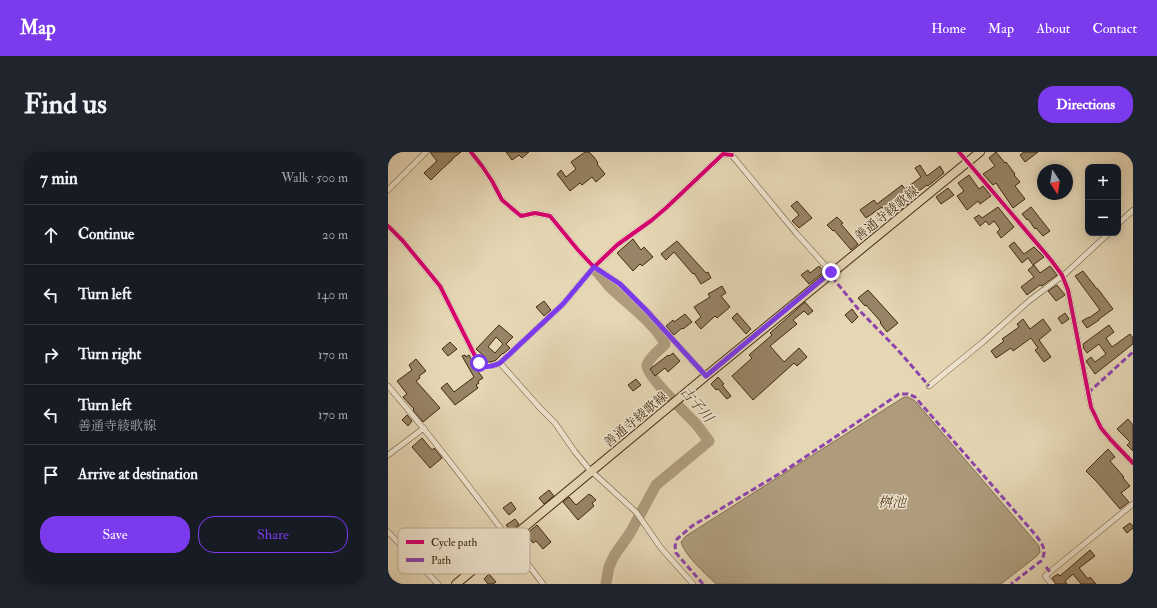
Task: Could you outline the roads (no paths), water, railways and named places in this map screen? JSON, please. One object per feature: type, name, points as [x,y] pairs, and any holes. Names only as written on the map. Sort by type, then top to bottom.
[{"type":"main road","name":"善通寺綾歌線","points":[[522,528],[980,152]]},
{"type":"main road","name":"善通寺綾歌線","points":[[456,584],[468,574]]},
{"type":"street","points":[[388,190],[426,152]]},
{"type":"street","points":[[471,152],[482,166],[502,200],[522,216],[535,213],[550,216],[594,267],[620,284],[646,310],[706,376]]},
{"type":"street","points":[[959,152],[1062,275],[1068,290],[1093,412],[1101,428],[1110,440],[1133,463]]},
{"type":"street","points":[[388,226],[440,286],[477,360],[482,366],[492,366],[500,363],[563,304],[594,267],[617,245],[666,208],[723,154],[731,153],[791,227],[832,274]]},
{"type":"street","points":[[1121,221],[1133,210]]},
{"type":"street","points":[[928,386],[1076,264],[1106,236]]},
{"type":"street","points":[[500,363],[555,423],[574,452],[591,472],[636,512],[661,548],[692,584]]},
{"type":"street","points":[[388,386],[424,428],[501,528]]},
{"type":"street","points":[[388,455],[424,428]]},
{"type":"street","points":[[1052,584],[1045,576],[1133,504]]},
{"type":"street","points":[[388,532],[398,542]]},
{"type":"street","points":[[530,567],[543,584]]},
{"type":"street","points":[[428,574],[438,584]]},
{"type":"water","name":"桝池","points":[[904,397],[908,397],[915,401],[1039,546],[1040,552],[1037,556],[1001,584],[716,584],[687,553],[681,542],[686,536]]},
{"type":"waterway","name":"古子川","points":[[595,270],[609,286],[648,321],[661,336],[665,344],[648,362],[648,370],[660,386],[696,424],[709,441],[656,485],[630,533],[614,556],[609,567],[606,584]]}]
